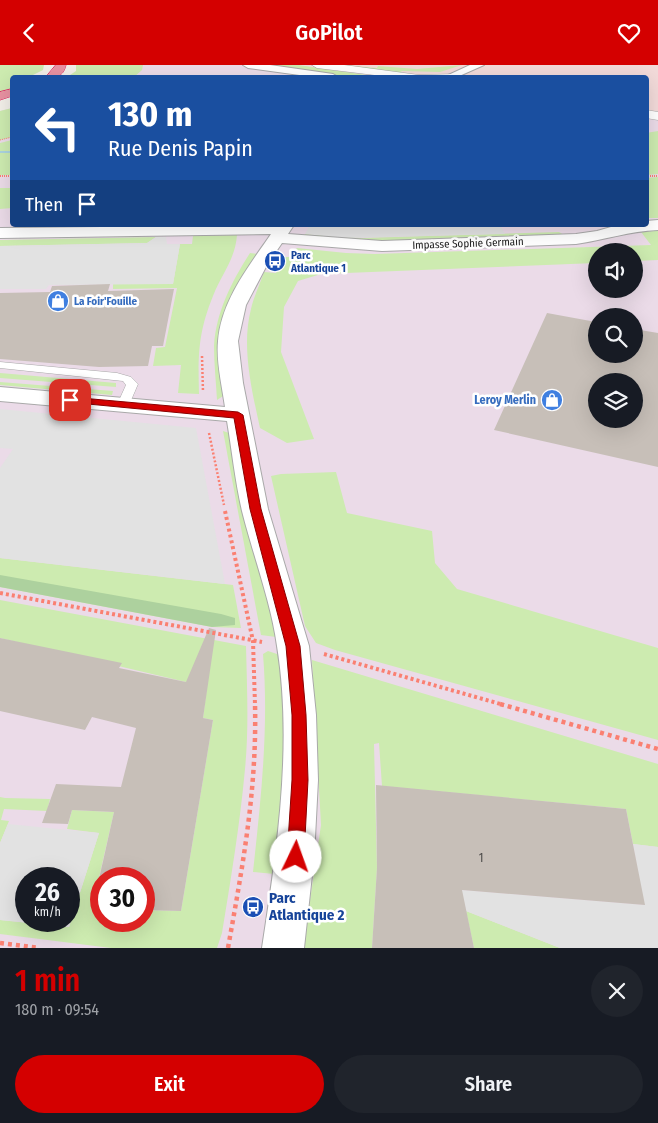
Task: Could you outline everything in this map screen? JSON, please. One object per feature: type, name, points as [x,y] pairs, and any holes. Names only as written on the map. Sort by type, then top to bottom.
[{"type":"highway","points":[[54,75],[59,71],[61,65]]},
{"type":"street","points":[[248,65],[319,75]]},
{"type":"street","points":[[317,65],[397,75]]},
{"type":"street","points":[[457,75],[479,65]]},
{"type":"street","points":[[476,75],[479,70],[488,65]]},
{"type":"street","points":[[343,69],[373,75]]},
{"type":"street","name":"Impasse Sophie Germain","points":[[0,233],[282,231],[382,246],[566,239],[599,236],[629,227]]},
{"type":"street","points":[[282,231],[236,305],[228,341],[238,415],[256,509],[293,646],[299,715],[300,780],[296,857],[283,948]]},
{"type":"street","points":[[0,393],[238,415]]},
{"type":"lane","points":[[0,365],[117,376],[127,379],[132,384],[123,405]]},
{"type":"path","points":[[202,353],[204,412],[253,641],[255,774],[248,839],[228,948]]},
{"type":"path","points":[[0,593],[253,641],[293,646],[658,749]]},
{"type":"path","points":[[0,943],[39,948]]},
{"type":"shaded area","points":[[95,65],[299,65],[363,75],[83,75]]},
{"type":"shaded area","points":[[301,65],[658,65],[658,120],[649,118],[649,75],[364,75]]},
{"type":"shaded area","points":[[10,108],[10,227],[649,227],[649,118],[658,120],[658,948],[0,948],[0,111]]},
{"type":"shaded area","points":[[309,227],[501,227],[505,234],[343,238],[305,234]]},
{"type":"shaded area","points":[[156,237],[166,237],[167,244],[180,244],[173,284],[49,285],[46,289],[0,289],[0,246],[147,243]]},
{"type":"shaded area","points":[[0,409],[196,428],[225,584],[0,558],[0,468],[13,449],[0,448]]},
{"type":"shaded area","points":[[8,824],[99,833],[80,893],[80,867],[15,867],[15,922],[0,920],[0,843]]},
{"type":"shaded area","points":[[633,844],[658,847],[658,948],[560,948],[466,911],[461,890],[644,905]]},
{"type":"green space","points":[[0,65],[44,65],[43,70],[33,75],[10,75],[10,90],[0,93]]},
{"type":"green space","points":[[76,65],[143,65],[142,70],[136,75],[70,75],[76,71]]},
{"type":"green space","points":[[261,65],[299,65],[366,75],[332,75]]},
{"type":"green space","points":[[344,65],[417,69],[462,65],[440,72],[402,71],[398,74]]},
{"type":"green space","points":[[10,108],[10,138],[0,140],[0,111]]},
{"type":"green space","points":[[658,131],[658,174],[649,175],[649,132]]},
{"type":"green space","points":[[10,140],[10,175],[0,175],[0,143]]},
{"type":"green space","points":[[658,177],[658,218],[649,218],[649,178]]},
{"type":"green space","points":[[0,188],[10,188],[10,208],[0,209]]},
{"type":"green space","points":[[32,227],[95,227],[31,228]]},
{"type":"green space","points":[[650,228],[658,228],[658,260],[643,261],[643,245],[651,245],[641,232],[654,231]]},
{"type":"green space","points":[[559,232],[566,236],[366,243],[304,237],[305,234],[362,238]]},
{"type":"green space","points":[[237,235],[234,252],[213,296],[204,321],[199,356],[199,394],[178,393],[181,365],[153,366],[156,348],[165,347],[177,288],[113,289],[113,284],[173,284],[180,244],[192,244],[193,236]]},
{"type":"green space","points":[[156,237],[147,243],[0,246],[0,240]]},
{"type":"green space","points":[[588,247],[588,263],[321,274],[298,281],[284,307],[281,352],[314,439],[287,443],[260,428],[251,384],[247,338],[251,309],[264,272],[276,273],[284,257],[289,257],[297,248],[375,254]]},
{"type":"green space","points":[[250,253],[258,254],[244,275],[226,394],[217,400],[215,333],[226,297]]},
{"type":"green space","points":[[0,373],[116,383],[116,387],[0,378]]},
{"type":"green space","points":[[0,382],[113,391],[112,395],[0,385]]},
{"type":"green space","points":[[223,431],[235,435],[258,532],[276,637],[261,635]]},
{"type":"green space","points":[[336,472],[347,513],[432,531],[435,563],[457,589],[658,648],[658,740],[335,650],[316,643],[305,626],[271,476]]},
{"type":"green space","points":[[0,558],[233,585],[241,628],[212,627],[0,587]]},
{"type":"green space","points":[[0,575],[221,614],[235,618],[235,625],[212,627],[0,587]]},
{"type":"green space","points":[[0,600],[246,646],[247,723],[245,769],[232,871],[222,933],[217,948],[111,948],[0,934],[0,920],[15,922],[15,932],[80,932],[80,893],[99,833],[67,829],[72,810],[114,812],[101,867],[90,867],[90,932],[155,932],[155,910],[181,911],[213,720],[203,718],[207,687],[0,638]]},
{"type":"green space","points":[[268,651],[280,655],[287,733],[282,817],[274,874],[253,872],[265,736],[263,654]]},
{"type":"green space","points":[[312,660],[658,764],[658,847],[633,844],[626,809],[382,786],[379,743],[374,744],[377,868],[372,948],[303,948],[321,825]]},
{"type":"green space","points":[[0,797],[50,799],[47,811],[4,809],[1,820],[9,821],[0,843]]},
{"type":"green space","points":[[466,911],[560,948],[474,948]]},
{"type":"building","points":[[110,284],[108,291],[174,289],[163,346],[152,346],[148,366],[99,367],[0,359],[0,293],[50,292],[52,286]]},
{"type":"building","name":"Leroy Merlin","points":[[547,313],[588,321],[588,363],[643,363],[643,330],[658,333],[658,467],[494,430]]},
{"type":"building","points":[[209,628],[216,630],[203,718],[213,720],[181,911],[155,910],[155,867],[102,867],[114,812],[72,810],[68,824],[42,823],[56,784],[121,787],[136,728],[92,717],[85,730],[0,711],[0,638],[122,663],[119,668],[186,682]]},
{"type":"building","points":[[376,785],[626,809],[645,905],[462,890],[474,948],[372,948],[377,868]]},
{"type":"waterway","points":[[0,152],[10,152]]},
{"type":"place","name":"Parc Atlantique 1","points":[[275,261]]},
{"type":"place","name":"La Foir'Fouille","points":[[58,301]]},
{"type":"place","name":"Leroy Merlin","points":[[552,400]]},
{"type":"place","name":"Parc Atlantique 2","points":[[253,907]]},
{"type":"route","points":[[70,400],[238,415],[256,509],[293,646],[299,715],[300,780],[296,857]]}]
